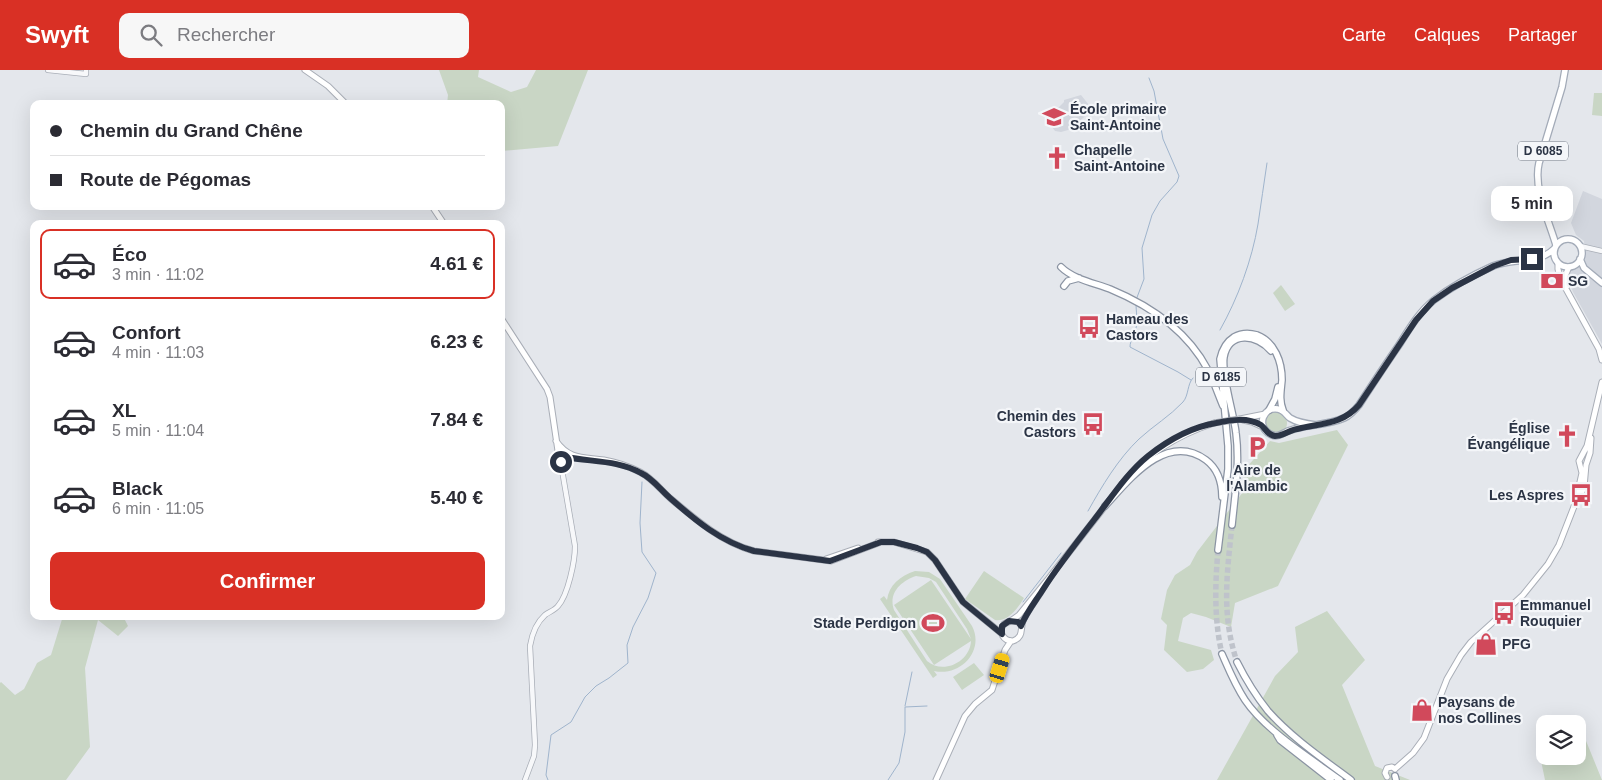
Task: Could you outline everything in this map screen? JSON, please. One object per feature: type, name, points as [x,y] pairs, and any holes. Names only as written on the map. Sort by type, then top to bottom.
[{"type":"main road","points":[[304,70],[328,86],[342,100]]},
{"type":"main road","name":"D 6085","points":[[1555,247],[1537,175],[1565,70]]},
{"type":"main road","points":[[1552,231],[1564,239],[1574,240],[1580,246],[1584,268]]},
{"type":"main road","points":[[1232,525],[1237,472],[1237,444],[1234,414],[1224,365],[1226,351],[1237,340],[1255,339],[1264,343],[1273,355],[1278,372],[1278,384],[1275,399],[1262,422],[1267,433],[1278,436],[1294,429],[1344,418],[1359,405],[1416,320],[1433,301],[1452,288],[1494,266],[1511,260],[1532,259],[1546,255],[1564,239]]},
{"type":"main road","points":[[1555,247],[1560,278],[1599,349],[1602,360]]},
{"type":"main road","points":[[1546,255],[1571,266],[1584,268],[1602,283]]},
{"type":"main road","points":[[1571,298],[1565,278],[1571,266],[1581,256]]},
{"type":"main road","name":"D 6185","points":[[1061,267],[1080,278],[1134,299],[1166,320],[1186,339],[1208,371],[1226,413]]},
{"type":"main road","points":[[1064,286],[1070,280],[1080,278]]},
{"type":"main road","points":[[505,324],[547,389],[556,441],[560,451],[566,457],[610,462]]},
{"type":"main road","name":"D 6185","points":[[1218,550],[1228,469],[1226,413],[1220,359],[1223,349],[1230,340],[1244,334],[1258,336],[1268,342],[1280,364],[1282,379],[1280,400],[1283,410]]},
{"type":"main road","points":[[1395,775],[1392,767],[1387,768],[1386,778],[1395,775],[1424,738],[1448,679],[1461,655],[1472,642],[1523,596],[1548,564],[1559,545],[1575,504],[1574,501],[1581,481],[1586,448],[1602,382]]},
{"type":"main road","points":[[995,626],[1002,626],[1019,615],[1129,475],[1147,457],[1180,436],[1214,423],[1240,419],[1276,408],[1283,410],[1289,417],[1301,423],[1316,425]]},
{"type":"main road","points":[[1285,432],[1290,425],[1289,417]]},
{"type":"main road","points":[[1240,419],[1263,427]]},
{"type":"main road","points":[[560,451],[610,462],[646,476],[683,509],[723,539],[754,551],[830,561],[881,542],[894,542],[927,552],[935,560],[963,602],[995,626],[1003,636],[1011,641]]},
{"type":"main road","name":"D 6185","points":[[1105,506],[1146,464],[1166,453],[1189,452],[1210,463],[1220,478],[1222,499],[1220,530]]},
{"type":"main road","points":[[936,780],[965,716],[975,704],[992,690],[1005,650],[1011,641],[1020,637],[1024,619],[1049,578]]},
{"type":"main road","points":[[1012,620],[1018,622],[1021,626]]},
{"type":"main road","points":[[1002,626],[1005,650]]},
{"type":"main road","points":[[1222,654],[1235,684],[1259,716],[1272,729],[1340,780]]},
{"type":"main road","points":[[1237,662],[1256,695],[1280,724],[1351,780]]},
{"type":"main road","points":[[1272,729],[1280,740],[1331,780]]},
{"type":"street","points":[[48,70],[86,72]]},
{"type":"street","points":[[1580,246],[1602,251]]},
{"type":"street","points":[[1581,256],[1588,248]]},
{"type":"street","points":[[525,780],[534,756],[535,744],[530,646],[532,636],[535,628],[545,615],[557,607],[563,599],[575,555],[560,451]]},
{"type":"street","points":[[560,451],[558,460],[562,470]]},
{"type":"street","points":[[561,462],[566,457]]},
{"type":"shaded area","points":[[1081,95],[1093,110],[1068,130],[1055,131],[1052,127],[1048,111],[1059,107],[1064,100]]},
{"type":"shaded area","points":[[1583,191],[1602,199],[1602,344],[1573,292],[1567,275],[1585,258],[1584,241],[1576,235],[1571,223]]},
{"type":"green space","points":[[439,70],[479,70],[478,77],[511,92],[527,87],[536,70],[588,70],[558,146],[505,151],[505,100],[447,100],[448,95]]},
{"type":"green space","points":[[1594,93],[1602,93],[1602,116],[1592,115]]},
{"type":"green space","points":[[1281,285],[1295,304],[1285,311],[1273,293]]},
{"type":"green space","points":[[1276,412],[1284,415],[1287,423],[1284,431],[1276,434],[1268,431],[1265,423],[1268,415]]},
{"type":"green space","points":[[1337,430],[1348,445],[1278,586],[1235,603],[1231,627],[1191,613],[1183,618],[1178,641],[1211,650],[1214,660],[1203,669],[1187,672],[1164,650],[1167,625],[1161,619],[1167,590],[1175,575],[1190,565],[1197,552],[1243,492],[1245,469],[1270,441],[1279,443]]},
{"type":"green space","name":"Stade Perdigon","points":[[915,571],[929,572],[940,579],[972,626],[975,635],[973,653],[968,660],[953,670],[944,672],[934,671],[937,675],[933,678],[880,599],[884,596],[887,600],[890,590],[896,582]],"holes":[[[916,576],[929,578],[936,582],[967,629],[971,639],[931,580],[894,605],[934,665],[971,641],[966,655],[955,664],[948,666],[940,667],[933,665],[927,661],[894,610],[893,604],[894,593],[901,584]]]},
{"type":"green space","points":[[984,571],[1024,598],[1016,610],[1004,619],[995,620],[965,599]]},
{"type":"green space","points":[[1327,611],[1365,660],[1342,685],[1375,766],[1410,780],[1217,780],[1275,676],[1298,652],[1295,627]]},
{"type":"green space","points":[[62,620],[98,620],[85,668],[90,747],[66,780],[0,780],[0,683],[15,695],[24,689],[37,663],[51,655]]},
{"type":"green space","points":[[98,620],[125,620],[128,626],[118,636]]},
{"type":"green space","points":[[974,663],[984,675],[962,690],[953,677]]},
{"type":"green space","points":[[1586,741],[1602,780],[1545,780],[1542,765],[1586,765]]},
{"type":"waterway","points":[[1136,300],[1144,279],[1142,248],[1152,215],[1160,201],[1177,182],[1179,176],[1163,139],[1154,91],[1149,78]]},
{"type":"waterway","points":[[1220,330],[1233,305],[1252,251],[1267,163]]},
{"type":"waterway","points":[[1136,304],[1137,325],[1130,347],[1191,380]]},
{"type":"waterway","points":[[1088,511],[1124,455],[1144,434],[1183,402],[1193,378]]},
{"type":"waterway","points":[[548,780],[546,775],[551,735],[571,722],[585,697],[596,686],[628,663],[627,645],[633,627],[648,598],[656,573],[642,552],[640,523],[642,482]]},
{"type":"waterway","points":[[1023,602],[1061,553]]},
{"type":"waterway","points":[[905,706],[912,672]]},
{"type":"waterway","points":[[888,780],[899,763],[905,732],[905,707],[927,706]]},
{"type":"tunnel","points":[[1232,525],[1227,577],[1227,610],[1232,644],[1237,662]]},
{"type":"tunnel","points":[[1218,550],[1216,602],[1222,654]]},
{"type":"place","name":"École primaire Saint-Antoine","points":[[1054,117]]},
{"type":"place","name":"Chapelle Saint-Antoine","points":[[1057,158]]},
{"type":"place","name":"SG","points":[[1552,281]]},
{"type":"place","name":"Hameau des Castors","points":[[1089,327]]},
{"type":"place","name":"Chemin des Castors","points":[[1093,424]]},
{"type":"place","name":"Église Évangélique","points":[[1567,436]]},
{"type":"place","name":"Aire de l'Alambic","points":[[1257,447]]},
{"type":"place","name":"Les Aspres","points":[[1581,495]]},
{"type":"place","name":"Emmanuel Rouquier","points":[[1504,613]]},
{"type":"place","name":"Stade Perdigon","points":[[933,623]]},
{"type":"place","name":"PFG","points":[[1486,644]]},
{"type":"place","name":"Paysans de nos Collines","points":[[1422,710]]},
{"type":"route","points":[[561,462],[566,457],[610,462],[638,471],[683,509],[723,539],[742,548],[754,551],[830,561],[881,542],[894,542],[917,548],[927,552],[935,560],[963,602],[995,626],[1002,634],[1002,626],[1006,622],[1012,620],[1018,622],[1021,626],[1049,578],[1129,475],[1147,457],[1180,436],[1214,423],[1240,419],[1258,424],[1271,435],[1278,436],[1294,429],[1330,423],[1348,416],[1359,405],[1416,320],[1433,301],[1484,270],[1511,260],[1532,259]]}]
